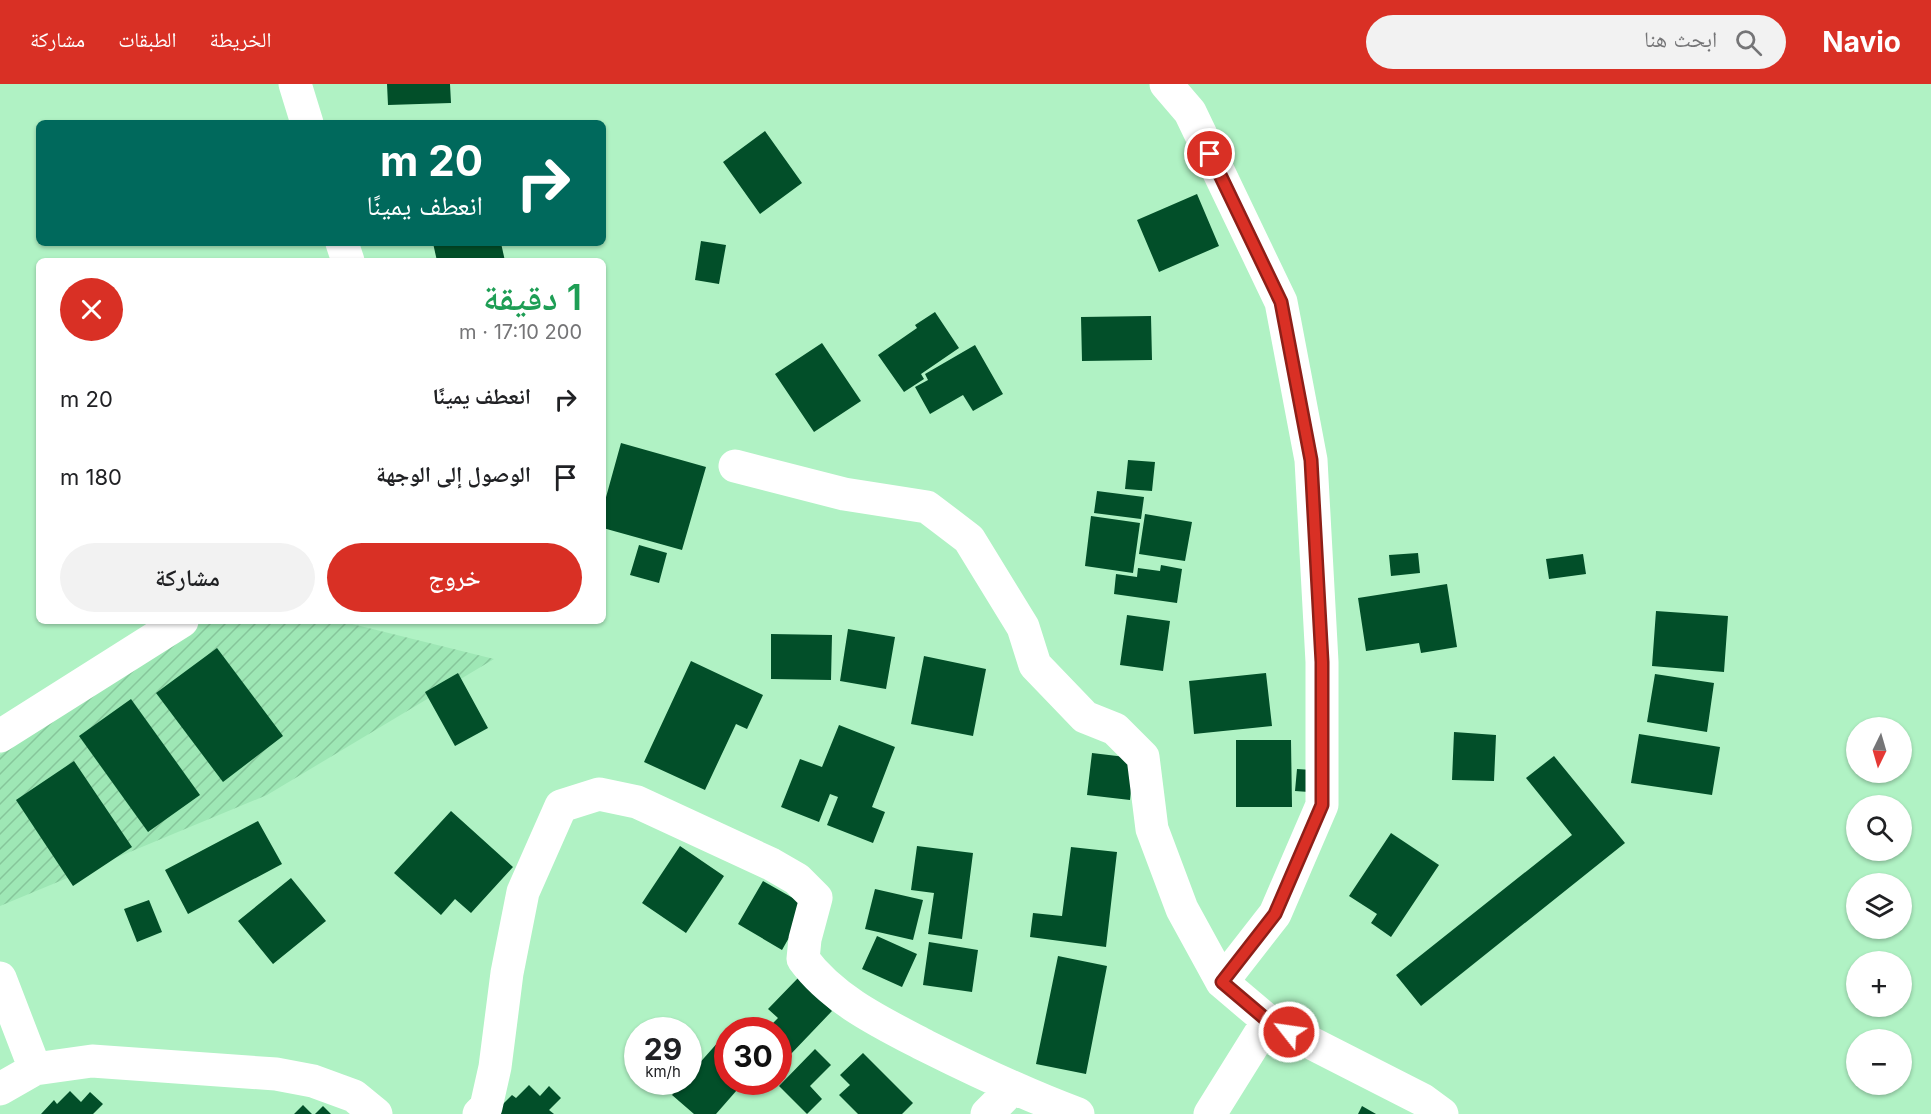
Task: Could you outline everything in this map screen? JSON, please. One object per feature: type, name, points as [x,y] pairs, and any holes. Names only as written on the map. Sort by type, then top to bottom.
[{"type":"street","points":[[295,84],[306,120]]},
{"type":"street","points":[[1166,84],[1190,112],[1281,302],[1311,460],[1322,662],[1322,805],[1275,914],[1222,982]]},
{"type":"street","points":[[735,466],[844,494],[927,507],[969,539],[1023,627],[1035,666],[1085,717],[1115,729],[1143,757],[1152,829],[1182,909],[1222,982],[1268,1021],[1423,1100],[1442,1114]]},
{"type":"street","points":[[0,736],[177,624]]},
{"type":"street","points":[[479,1114],[486,1107],[495,1067],[507,973],[523,892],[561,806],[599,794],[637,802],[771,864],[797,879],[816,898],[813,918],[805,939],[803,959],[817,978],[871,1017],[1011,1089],[1078,1114]]},
{"type":"street","points":[[0,978],[35,1068]]},
{"type":"street","points":[[1210,1114],[1268,1021]]},
{"type":"street","points":[[0,1089],[35,1068],[92,1061],[276,1074],[312,1081],[354,1096],[376,1114]]},
{"type":"street","points":[[987,1114],[1011,1089]]},
{"type":"shaded area","points":[[194,624],[352,624],[494,659],[267,795],[0,906],[0,755]]},
{"type":"building","points":[[387,84],[450,84],[451,103],[388,105]]},
{"type":"building","points":[[765,131],[802,183],[760,214],[723,162]]},
{"type":"building","points":[[1197,194],[1219,246],[1159,272],[1137,220]]},
{"type":"building","points":[[701,241],[726,245],[719,284],[695,280]]},
{"type":"building","points":[[434,246],[502,246],[504,258],[436,258]]},
{"type":"building","points":[[935,312],[959,348],[921,374],[924,379],[904,392],[878,355],[917,328],[915,325]]},
{"type":"building","points":[[1151,316],[1152,360],[1082,361],[1081,317]]},
{"type":"building","points":[[822,343],[861,401],[814,432],[775,374]]},
{"type":"building","points":[[975,345],[1003,394],[973,411],[963,395],[930,414],[915,387],[928,380],[925,374]]},
{"type":"building","points":[[621,443],[706,467],[682,550],[606,529],[606,497]]},
{"type":"building","points":[[1128,460],[1155,462],[1152,491],[1125,489]]},
{"type":"building","points":[[1097,491],[1144,497],[1141,519],[1094,513]]},
{"type":"building","points":[[1145,514],[1192,522],[1185,561],[1139,554]]},
{"type":"building","points":[[1091,516],[1140,523],[1133,573],[1085,566]]},
{"type":"building","points":[[639,545],[667,553],[659,583],[630,575]]},
{"type":"building","points":[[1418,553],[1420,573],[1391,576],[1389,555]]},
{"type":"building","points":[[1583,554],[1586,574],[1549,579],[1546,559]]},
{"type":"building","points":[[1161,565],[1182,569],[1177,603],[1114,594],[1116,574],[1137,577],[1138,568],[1160,571]]},
{"type":"building","points":[[1447,584],[1457,647],[1421,653],[1419,643],[1366,651],[1358,598]]},
{"type":"building","points":[[1656,611],[1728,616],[1724,672],[1652,666]]},
{"type":"building","points":[[1127,615],[1170,621],[1163,671],[1120,665]]},
{"type":"building","points":[[848,629],[895,637],[886,689],[840,681]]},
{"type":"building","points":[[771,634],[832,635],[831,680],[771,679]]},
{"type":"building","points":[[217,648],[283,736],[223,782],[156,693]]},
{"type":"building","points":[[924,656],[986,669],[973,736],[911,724]]},
{"type":"building","points":[[691,661],[763,695],[747,729],[736,724],[705,790],[644,762]]},
{"type":"building","points":[[458,673],[488,728],[455,746],[425,692]]},
{"type":"building","points":[[1266,673],[1272,726],[1194,734],[1189,681]]},
{"type":"building","points":[[1655,674],[1714,683],[1707,732],[1647,722]]},
{"type":"building","points":[[131,699],[200,795],[148,832],[79,736]]},
{"type":"building","points":[[839,725],[895,747],[872,807],[885,812],[873,843],[827,825],[838,797],[830,794],[819,822],[781,807],[800,759],[822,767]]},
{"type":"building","points":[[1454,732],[1496,735],[1494,781],[1452,780]]},
{"type":"building","points":[[1639,734],[1720,747],[1712,795],[1631,783]]},
{"type":"building","points":[[1236,740],[1291,740],[1292,807],[1236,807]]},
{"type":"building","points":[[1092,753],[1134,758],[1130,800],[1087,795]]},
{"type":"building","points":[[1554,756],[1625,843],[1421,1006],[1396,975],[1572,835],[1526,778]]},
{"type":"building","points":[[74,761],[132,847],[73,886],[16,800]]},
{"type":"building","points":[[1297,769],[1312,770],[1309,792],[1295,791]]},
{"type":"building","points":[[451,811],[513,867],[471,913],[455,899],[441,915],[394,873]]},
{"type":"building","points":[[258,821],[282,864],[188,914],[165,870]]},
{"type":"building","points":[[1391,833],[1439,865],[1391,937],[1371,923],[1377,914],[1349,896]]},
{"type":"building","points":[[680,846],[724,876],[686,933],[642,903]]},
{"type":"building","points":[[917,846],[973,853],[962,939],[928,934],[934,893],[911,890]]},
{"type":"building","points":[[1071,847],[1117,852],[1106,947],[1030,937],[1033,913],[1062,916]]},
{"type":"building","points":[[291,878],[326,921],[273,964],[238,921]]},
{"type":"building","points":[[763,881],[807,906],[782,950],[738,924]]},
{"type":"building","points":[[875,889],[923,900],[913,940],[865,929]]},
{"type":"building","points":[[149,900],[162,932],[137,942],[124,909]]},
{"type":"building","points":[[877,936],[917,954],[902,987],[862,969]]},
{"type":"building","points":[[929,942],[978,950],[972,992],[923,985]]},
{"type":"building","points":[[1058,956],[1107,966],[1086,1074],[1036,1064]]},
{"type":"building","points":[[798,978],[832,1011],[792,1053],[792,1017],[777,1017],[768,1009]]},
{"type":"building","points":[[714,1047],[714,1095],[733,1095],[716,1114],[694,1114],[672,1095],[702,1095],[702,1060]]},
{"type":"building","points":[[815,1049],[831,1065],[810,1086],[822,1099],[807,1114],[788,1095],[792,1095],[792,1073]]},
{"type":"building","points":[[863,1053],[913,1103],[902,1114],[858,1114],[839,1095],[850,1085],[840,1075]]},
{"type":"building","points":[[529,1085],[540,1096],[549,1086],[561,1098],[549,1110],[554,1114],[493,1114],[512,1095],[516,1098]]},
{"type":"building","points":[[70,1091],[81,1102],[90,1092],[103,1104],[93,1114],[41,1114],[54,1100],[57,1104]]},
{"type":"building","points":[[303,1105],[312,1114],[294,1114]]},
{"type":"building","points":[[323,1106],[331,1114],[315,1114]]},
{"type":"building","points":[[1362,1106],[1376,1114],[1358,1114]]},
{"type":"route","points":[[1210,154],[1281,302],[1311,460],[1322,662],[1322,805],[1275,914],[1222,982],[1268,1021],[1289,1032]]}]
